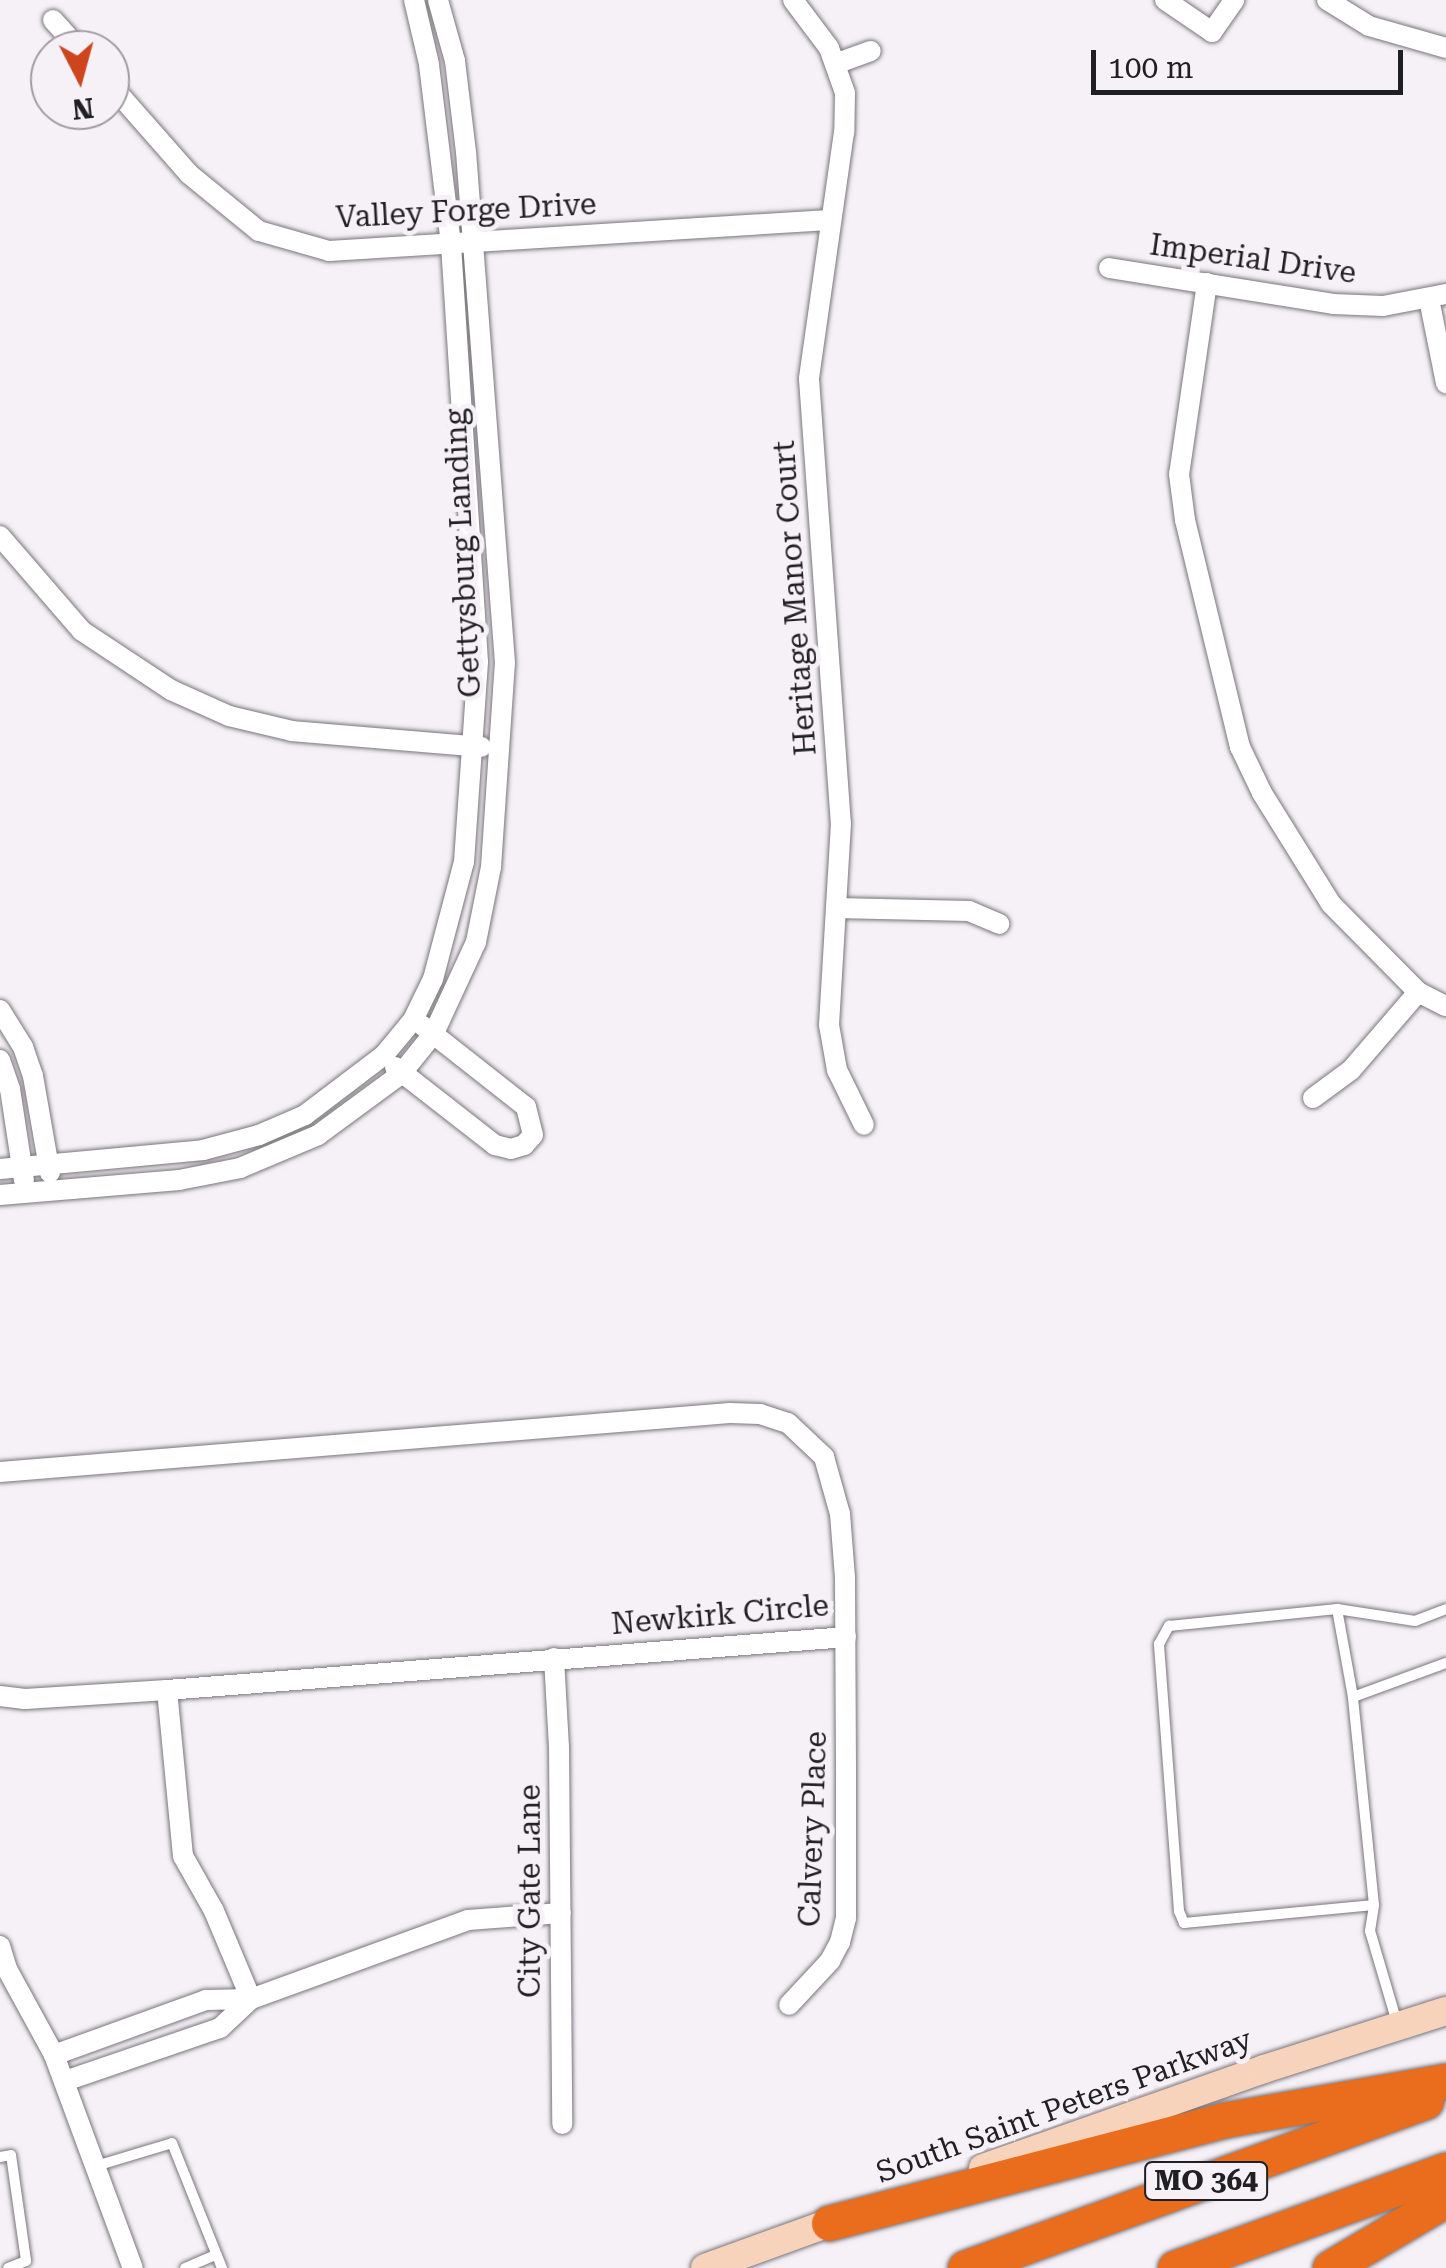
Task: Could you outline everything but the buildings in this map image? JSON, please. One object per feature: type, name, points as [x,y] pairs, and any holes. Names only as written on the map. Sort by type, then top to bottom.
[{"type":"highway","points":[[829,2224],[1224,2120],[1446,2081]]},
{"type":"highway","name":"MO 364","points":[[965,2268],[1446,2094]]},
{"type":"highway","name":"MO 364","points":[[1175,2268],[1446,2170]]},
{"type":"highway","points":[[1330,2268],[1446,2200]]},
{"type":"main road","name":"South Saint Peters Parkway","points":[[705,2268],[1264,2068],[1446,2011]]},
{"type":"street","name":"Gettysburg Landing","points":[[0,1169],[116,1161],[233,1144],[305,1115],[384,1055],[413,1020],[449,933],[464,862],[478,662],[451,244],[429,64],[414,0]]},
{"type":"street","name":"Gettysburg Landing","points":[[0,1194],[179,1180],[240,1168],[318,1136],[401,1074],[434,1033],[469,960],[486,906],[505,663],[474,243],[455,62],[438,0]]},
{"type":"street","name":"Heritage Manor Court","points":[[793,0],[829,48],[845,93],[844,132],[828,220],[809,379],[841,824],[829,1025],[836,1070],[864,1125]]},
{"type":"street","points":[[1164,0],[1212,32],[1234,0]]},
{"type":"street","points":[[1326,0],[1368,26],[1446,48]]},
{"type":"street","points":[[53,20],[62,30]]},
{"type":"street","points":[[835,64],[870,52]]},
{"type":"street","name":"Valley Forge Drive","points":[[130,107],[189,174],[259,230],[329,251],[828,220]]},
{"type":"street","name":"Imperial Drive","points":[[1110,268],[1332,304],[1383,306],[1437,296]]},
{"type":"street","points":[[1207,283],[1179,474],[1185,520],[1240,748],[1262,793],[1331,904],[1418,992],[1446,1006]]},
{"type":"street","points":[[1437,296],[1446,384]]},
{"type":"street","points":[[0,536],[82,631],[185,696],[229,716],[292,730],[498,748]]},
{"type":"street","points":[[836,908],[969,912],[999,924]]},
{"type":"street","points":[[1313,1098],[1352,1070],[1418,992]]},
{"type":"street","points":[[0,1010],[23,1047],[34,1076],[52,1190]]},
{"type":"street","points":[[384,1055],[401,1074],[495,1145],[511,1149],[533,1135],[526,1107],[413,1020]]},
{"type":"street","points":[[0,1060],[14,1108],[26,1193]]},
{"type":"street","name":"Newkirk Circle","points":[[0,1472],[760,1414],[788,1423],[824,1456],[840,1514],[846,1637],[25,1700],[0,1696]]},
{"type":"street","name":"Calvery Place","points":[[789,2005],[830,1962],[846,1918],[846,1637]]},
{"type":"street","name":"City Gate Lane","points":[[554,1658],[562,2124]]},
{"type":"street","points":[[167,1690],[183,1856],[214,1911],[251,1999]]},
{"type":"street","points":[[54,2054],[206,2000],[251,1999],[450,1926],[561,1913]]},
{"type":"street","points":[[0,1946],[4,1967],[54,2054],[133,2268]]},
{"type":"street","points":[[64,2082],[220,2028],[251,1999]]},
{"type":"lane","points":[[1337,1609],[1353,1697],[1374,1905],[1370,1931],[1398,2027]]},
{"type":"lane","points":[[1374,1905],[1184,1923],[1179,1911],[1159,1644],[1169,1626],[1337,1609],[1415,1621],[1446,1610]]},
{"type":"lane","points":[[1353,1697],[1446,1663]]},
{"type":"lane","points":[[95,2166],[172,2143],[222,2268]]},
{"type":"lane","points":[[0,2157],[11,2155],[26,2261],[8,2268]]},
{"type":"lane","points":[[185,2268],[216,2255]]}]
